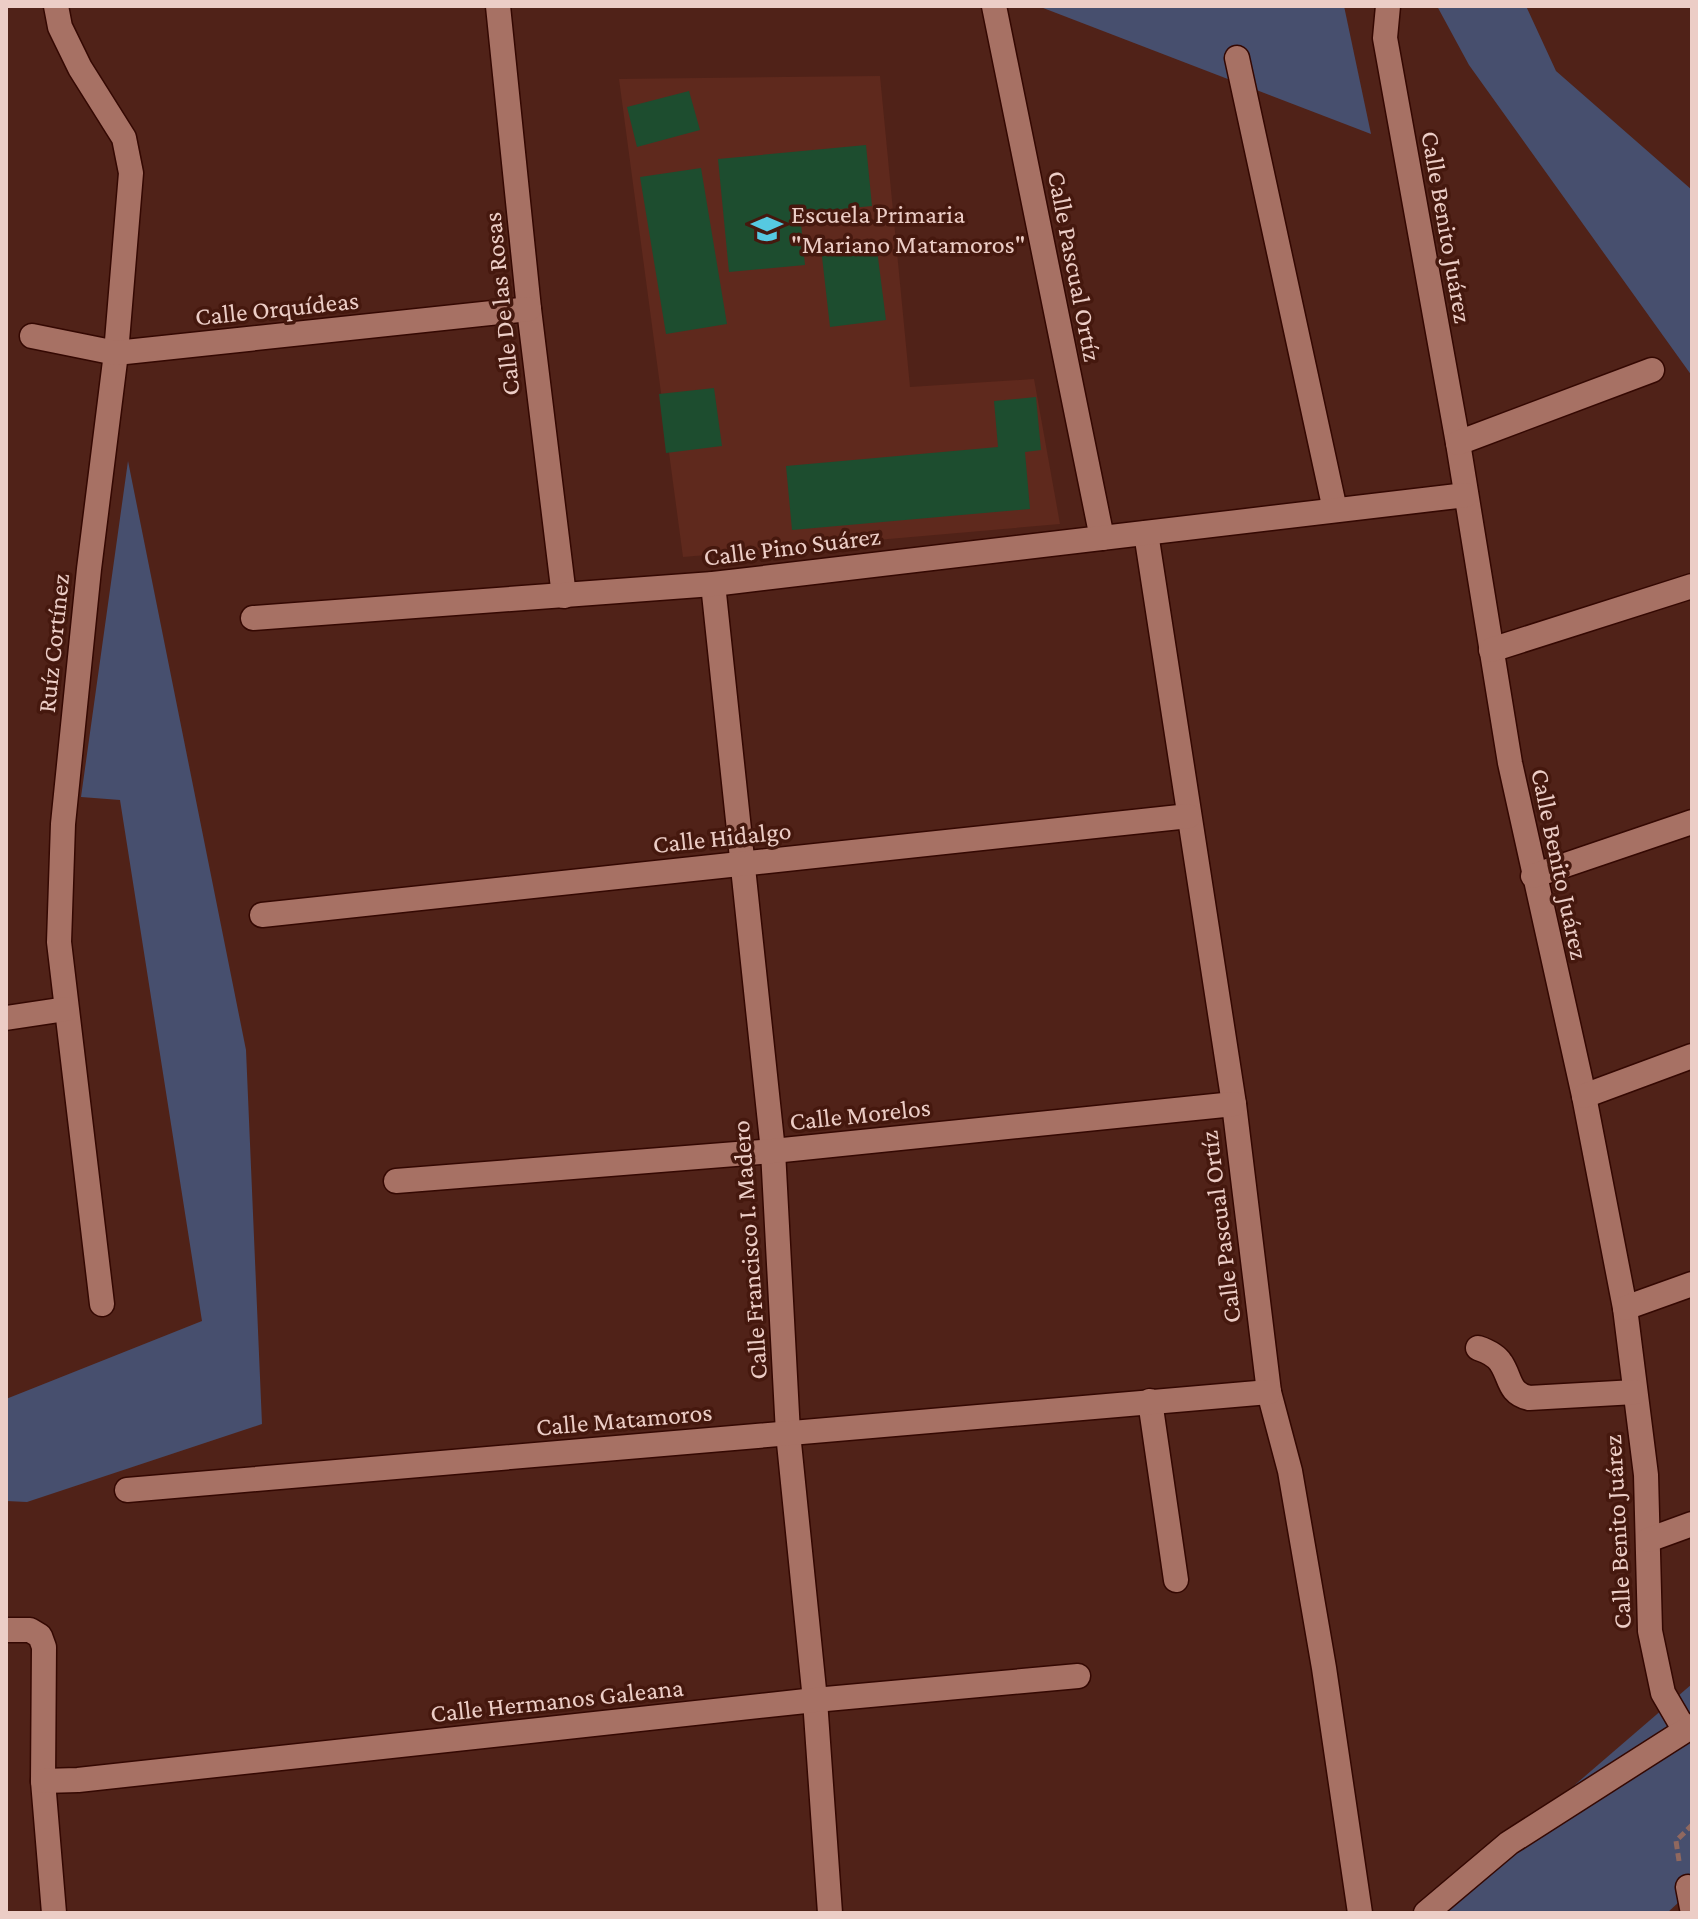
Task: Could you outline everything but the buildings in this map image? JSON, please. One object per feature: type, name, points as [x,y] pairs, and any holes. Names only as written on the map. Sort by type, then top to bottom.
[{"type":"street","name":"Ruíz Cortínez","points":[[56,6],[60,27],[80,68],[124,138],[131,173],[116,353],[89,569],[63,824],[59,942],[102,1304]]},
{"type":"street","name":"Calle De las Rosas","points":[[498,6],[529,309],[564,596]]},
{"type":"street","name":"Calle Pascual Ortíz","points":[[994,6],[1102,538]]},
{"type":"street","name":"Calle Benito Juárez","points":[[1388,6],[1385,38],[1458,443],[1510,763],[1584,1096],[1625,1308],[1646,1475],[1650,1631],[1657,1674],[1663,1693],[1688,1727],[1614,1778],[1509,1843],[1426,1913]]},
{"type":"street","points":[[1237,58],[1335,510]]},
{"type":"street","name":"Calle Orquídeas","points":[[32,336],[116,353],[529,309]]},
{"type":"street","points":[[1458,443],[1652,370]]},
{"type":"street","name":"Calle Pino Suárez","points":[[253,618],[713,584],[1466,495]]},
{"type":"street","name":"Calle Pascual Ortíz","points":[[1146,533],[1234,1104],[1269,1392],[1290,1471],[1319,1638],[1360,1913]]},
{"type":"street","name":"Calle Francisco I. Madero","points":[[713,584],[773,1151],[788,1433],[815,1700],[830,1913]]},
{"type":"street","points":[[1491,650],[1692,586]]},
{"type":"street","name":"Calle Hidalgo","points":[[262,915],[1189,816]]},
{"type":"street","points":[[1533,876],[1692,822]]},
{"type":"street","points":[[6,1018],[66,1009]]},
{"type":"street","points":[[1584,1096],[1692,1056]]},
{"type":"street","name":"Calle Morelos","points":[[396,1181],[773,1151],[1234,1104]]},
{"type":"street","points":[[1625,1308],[1692,1284]]},
{"type":"street","points":[[1478,1348],[1491,1353],[1501,1362],[1508,1380],[1520,1396],[1635,1392]]},
{"type":"street","name":"Calle Matamoros","points":[[127,1490],[1269,1392]]},
{"type":"street","points":[[1150,1401],[1176,1580]]},
{"type":"street","points":[[1648,1540],[1692,1524]]},
{"type":"street","points":[[6,1630],[30,1630],[40,1636],[44,1647],[43,1781],[54,1913]]},
{"type":"street","name":"Calle Hermanos Galeana","points":[[43,1781],[78,1780],[815,1700],[1078,1676]]},
{"type":"path","points":[[1690,1897],[1676,1841],[1692,1825]]},
{"type":"shaded area","points":[[1038,6],[1344,6],[1371,134]]},
{"type":"shaded area","points":[[1437,6],[1526,6],[1556,71],[1692,190],[1692,376],[1469,65]]},
{"type":"shaded area","name":"Escuela Primaria \"Mariano Matamoros\"","points":[[880,76],[910,387],[1034,379],[1060,524],[683,557],[619,79]]},
{"type":"shaded area","points":[[128,461],[246,1050],[262,1424],[27,1502],[6,1501],[6,1399],[202,1321],[120,800],[81,797]]},
{"type":"shaded area","points":[[1692,1684],[1692,1890],[1667,1913],[1426,1913]]},
{"type":"place","name":"Escuela Primaria \"Mariano Matamoros\"","points":[[767,229]]}]
